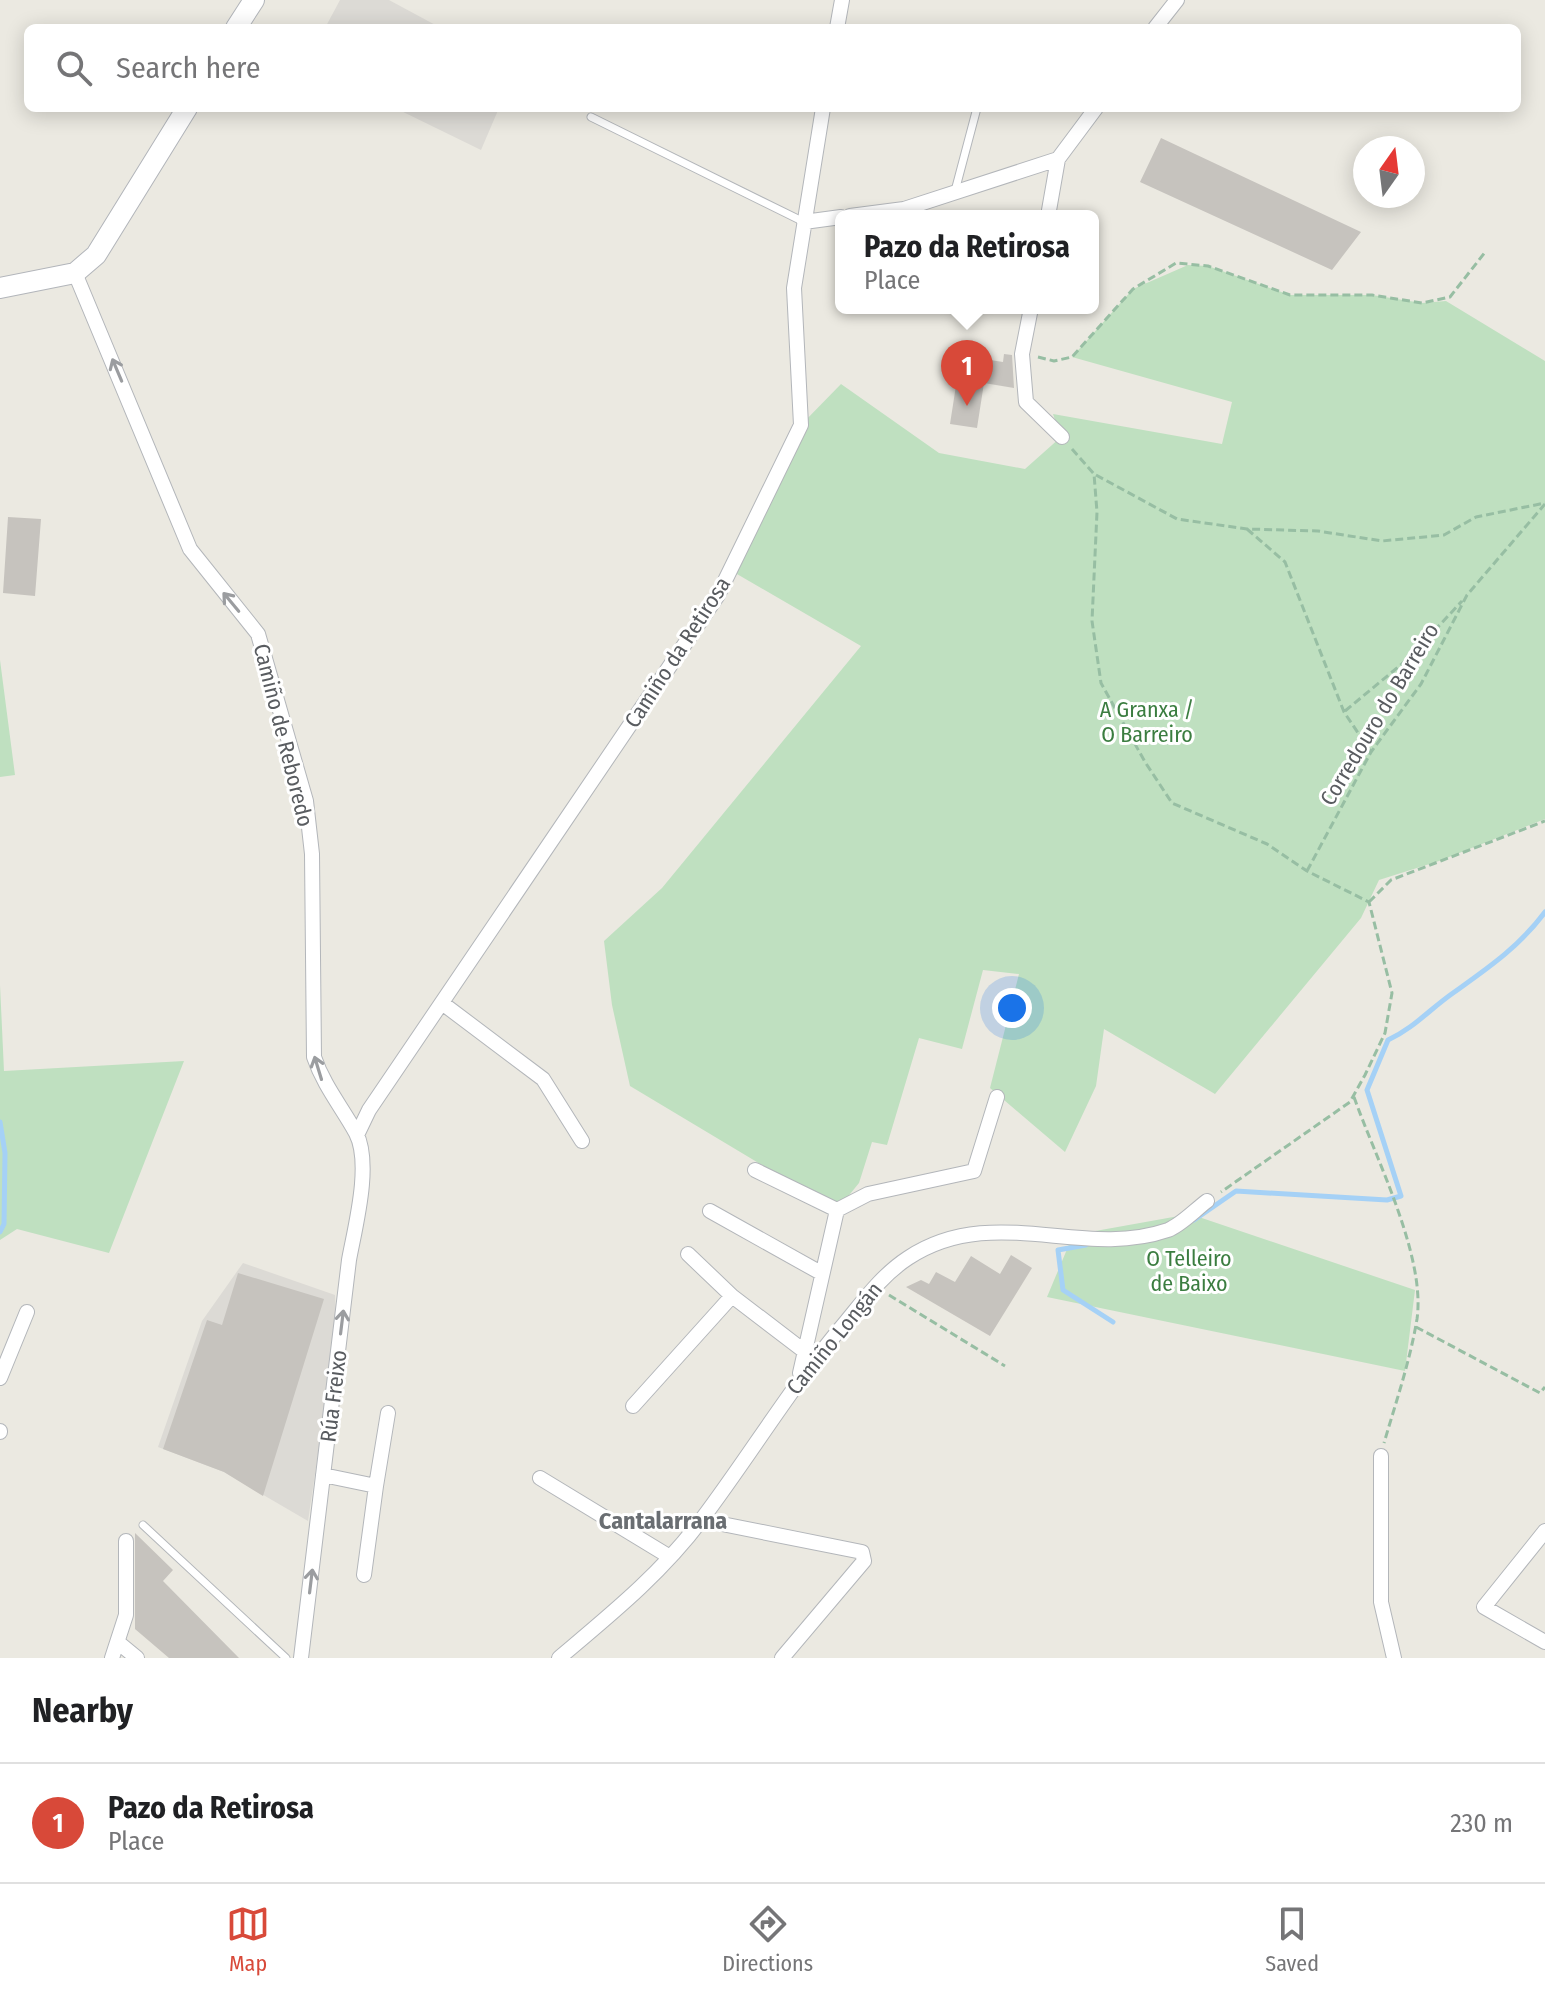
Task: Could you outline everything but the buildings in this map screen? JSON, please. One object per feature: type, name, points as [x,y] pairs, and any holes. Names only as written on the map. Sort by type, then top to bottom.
[{"type":"street","points":[[239,24],[254,0]]},
{"type":"street","points":[[838,24],[842,0]]},
{"type":"street","points":[[1158,24],[1177,0]]},
{"type":"street","points":[[0,288],[75,273],[96,255],[185,112]]},
{"type":"street","name":"Camiño da Retirosa","points":[[357,1135],[369,1110],[718,595],[801,425],[794,288],[822,112]]},
{"type":"street","points":[[1049,210],[1058,159],[1093,112]]},
{"type":"street","points":[[896,210],[1058,159]]},
{"type":"street","points":[[804,222],[835,218]]},
{"type":"street","name":"Camiño de Reboredo","points":[[75,273],[190,549],[258,634],[306,801],[312,854],[314,1057],[323,1081],[357,1135]]},
{"type":"street","points":[[1030,314],[1022,354],[1026,402],[1062,437]]},
{"type":"street","points":[[442,1003],[543,1079],[582,1141]]},
{"type":"street","points":[[799,1377],[837,1210],[868,1194],[974,1171],[997,1097]]},
{"type":"street","name":"Rúa Freixo","points":[[301,1658],[349,1260],[361,1199],[357,1135]]},
{"type":"street","points":[[755,1170],[837,1210]]},
{"type":"street","name":"Camiño Longán","points":[[559,1658],[637,1592],[670,1557],[702,1520],[799,1377],[875,1286],[910,1256],[940,1241],[993,1230],[1139,1237],[1171,1229],[1207,1201]]},
{"type":"street","points":[[710,1211],[821,1273]]},
{"type":"street","points":[[688,1254],[732,1296],[804,1351]]},
{"type":"street","points":[[633,1406],[732,1296]]},
{"type":"street","points":[[0,1378],[27,1312]]},
{"type":"street","points":[[364,1575],[388,1413]]},
{"type":"street","points":[[1381,1456],[1381,1602],[1394,1658]]},
{"type":"street","points":[[323,1475],[376,1486]]},
{"type":"street","points":[[540,1478],[670,1557]]},
{"type":"street","points":[[702,1520],[862,1552],[864,1561],[782,1658]]},
{"type":"street","points":[[1545,1531],[1484,1607],[1545,1642]]},
{"type":"street","points":[[112,1658],[120,1644],[126,1615],[126,1541]]},
{"type":"street","points":[[120,1644],[137,1658]]},
{"type":"lane","points":[[955,193],[976,112]]},
{"type":"lane","points":[[591,117],[804,222]]},
{"type":"lane","points":[[143,1525],[286,1658]]},
{"type":"path","points":[[1022,354],[1054,361],[1072,357],[1133,289],[1176,263],[1208,266],[1290,295],[1372,295],[1422,303],[1450,297],[1486,251]]},
{"type":"path","points":[[1062,437],[1094,474],[1177,519],[1247,529],[1318,531],[1382,541],[1444,535],[1476,517],[1545,503]]},
{"type":"path","points":[[1094,474],[1097,512],[1092,621],[1101,683],[1172,803],[1267,844],[1307,871],[1369,902],[1392,993],[1385,1033],[1354,1097],[1207,1201]]},
{"type":"path","name":"Corredouro do Barreiro","points":[[1307,871],[1371,752],[1421,684],[1467,595],[1545,503]]},
{"type":"path","points":[[1247,529],[1285,562],[1344,712],[1371,752]]},
{"type":"path","points":[[1344,712],[1409,658],[1467,595]]},
{"type":"path","points":[[1369,902],[1391,880],[1545,821]]},
{"type":"path","points":[[1354,1097],[1394,1199],[1411,1258],[1417,1316],[1381,1456]]},
{"type":"path","points":[[875,1286],[1005,1366]]},
{"type":"path","points":[[1415,1327],[1540,1393],[1545,1387]]},
{"type":"shaded area","points":[[340,0],[389,0],[434,24],[327,24]]},
{"type":"shaded area","points":[[403,112],[497,112],[481,150]]},
{"type":"shaded area","points":[[243,1263],[335,1295],[336,1332],[308,1521],[224,1472],[158,1447],[202,1321]]},
{"type":"green space","name":"A Granxa / O Barreiro","points":[[1188,265],[1208,266],[1290,295],[1372,295],[1422,303],[1446,301],[1545,361],[1545,819],[1439,861],[1379,880],[1361,918],[1215,1094],[1104,1029],[1096,1086],[1065,1152],[990,1088],[1019,974],[983,970],[962,1049],[919,1038],[887,1145],[872,1142],[859,1183],[837,1210],[630,1086],[612,1005],[604,941],[662,888],[861,646],[730,570],[801,425],[841,384],[939,453],[1025,469],[1061,437],[1053,414],[1222,444],[1232,402],[1072,357],[1133,289]]},
{"type":"green space","points":[[0,660],[15,775],[0,777]]},
{"type":"green space","points":[[0,985],[4,1071],[184,1061],[109,1253],[17,1229],[0,1240]]},
{"type":"green space","name":"O Telleiro de Baixo","points":[[1190,1214],[1415,1290],[1405,1371],[1047,1297],[1073,1235]]},
{"type":"waterway","points":[[1194,1220],[1236,1191],[1387,1200],[1401,1196],[1367,1090],[1388,1040],[1414,1024],[1502,956],[1525,936],[1545,912]]},
{"type":"waterway","points":[[0,1122],[5,1153],[4,1224],[0,1232]]},
{"type":"waterway","points":[[1086,1245],[1058,1250],[1063,1290],[1113,1322]]},
{"type":"place","name":"Pazo da Retirosa","points":[[967,406]]},
{"type":"district","name":"Cantalarrana","points":[[663,1521]]}]
